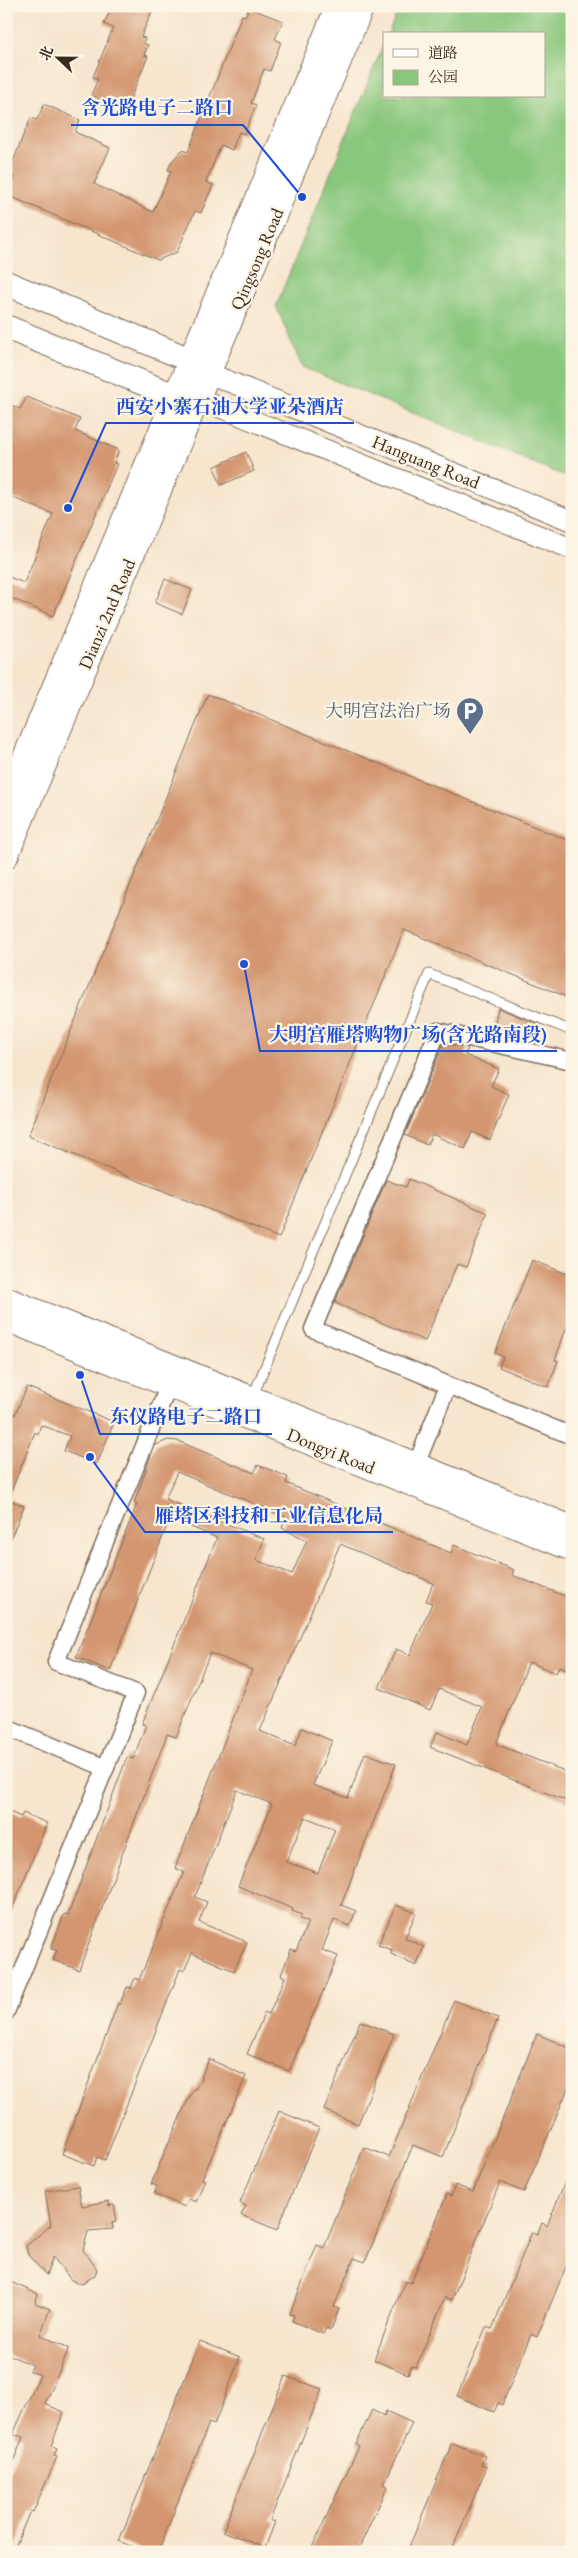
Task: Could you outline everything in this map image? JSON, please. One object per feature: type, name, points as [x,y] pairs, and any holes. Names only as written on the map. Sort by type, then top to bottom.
[{"type":"main road","name":"Qingsong Road","points":[[199,366],[338,6]]},
{"type":"main road","name":"Qingsong Road","points":[[199,366],[362,6]]},
{"type":"main road","name":"Hanguang Road","points":[[6,283],[199,366]]},
{"type":"main road","name":"Hanguang Road","points":[[6,327],[186,397]]},
{"type":"main road","name":"Dianzi 2nd Road","points":[[6,803],[199,366]]},
{"type":"main road","name":"Dianzi 2nd Road","points":[[6,856],[186,397]]},
{"type":"main road","name":"Dongyi Road","points":[[6,1299],[572,1528]]},
{"type":"main road","name":"Dongyi Road","points":[[6,1319],[572,1549]]},
{"type":"street","name":"Hanguang Road","points":[[199,366],[572,521]]},
{"type":"street","name":"Hanguang Road","points":[[186,397],[572,549]]},
{"type":"street","points":[[572,1062],[438,1031],[313,1329],[572,1436]]},
{"type":"street","points":[[6,2012],[136,1693],[56,1662],[169,1385]]},
{"type":"street","points":[[416,1465],[448,1385]]},
{"type":"street","points":[[7,1730],[106,1768]]},
{"type":"lane","points":[[252,1399],[429,974],[572,1031]]},
{"type":"green space","points":[[400,6],[572,6],[572,479],[302,367],[276,306],[383,45],[383,98],[546,98],[546,32],[389,32]]},
{"type":"building","points":[[112,6],[154,6],[141,37],[145,38],[143,43],[148,45],[144,55],[148,56],[128,104],[121,102],[118,107],[91,95],[98,79],[93,77],[113,28],[104,24]]},
{"type":"building","points":[[249,8],[283,21],[275,39],[281,42],[270,71],[264,69],[251,103],[256,105],[244,134],[239,132],[232,150],[221,145],[206,182],[213,185],[201,213],[195,211],[177,252],[158,260],[7,195],[14,177],[8,175],[23,136],[31,118],[37,120],[44,104],[80,120],[75,132],[110,148],[94,184],[153,212],[171,171],[168,170],[172,161],[182,150],[188,152],[242,15],[245,16]]},
{"type":"building","points":[[27,397],[80,419],[75,431],[119,450],[114,463],[117,464],[53,616],[6,596],[6,576],[24,583],[53,514],[6,495],[6,403],[20,409]]},
{"type":"building","points":[[246,452],[254,471],[221,485],[214,467]]},
{"type":"building","points":[[165,579],[192,590],[182,614],[155,603]]},
{"type":"building","points":[[208,694],[572,842],[572,999],[404,930],[279,1238],[28,1136]]},
{"type":"building","points":[[498,1008],[537,1024],[534,1037],[494,1027]]},
{"type":"building","points":[[444,1043],[468,1048],[465,1055],[499,1069],[491,1086],[509,1094],[490,1140],[472,1132],[465,1149],[432,1134],[427,1145],[405,1135]]},
{"type":"building","points":[[409,1179],[488,1213],[466,1267],[457,1264],[425,1341],[335,1303],[386,1180],[406,1187]]},
{"type":"building","points":[[532,1260],[572,1276],[572,1312],[555,1360],[558,1361],[548,1387],[499,1367],[503,1357],[495,1353]]},
{"type":"building","points":[[27,1387],[114,1422],[97,1464],[64,1451],[70,1436],[41,1425],[38,1434],[35,1432],[8,1499],[24,1506],[7,1547],[6,1411],[15,1415]]},
{"type":"building","points":[[168,1440],[178,1441],[254,1473],[258,1465],[288,1477],[286,1483],[451,1553],[454,1545],[514,1570],[512,1575],[572,1599],[572,1671],[559,1666],[556,1673],[529,1662],[496,1744],[572,1774],[572,1803],[430,1747],[437,1732],[467,1745],[482,1707],[439,1689],[430,1710],[379,1688],[396,1649],[410,1655],[432,1603],[426,1601],[433,1583],[340,1544],[260,1731],[295,1746],[302,1728],[332,1741],[313,1785],[348,1798],[365,1753],[396,1764],[341,1905],[356,1911],[350,1926],[334,1920],[322,1950],[338,1956],[289,2071],[247,2054],[265,2012],[269,2014],[285,1977],[281,1975],[291,1949],[296,1951],[308,1922],[300,1919],[302,1915],[292,1911],[293,1909],[238,1886],[272,1804],[237,1790],[195,1897],[207,1902],[199,1922],[247,1942],[234,1971],[192,1953],[184,1971],[180,1969],[105,2160],[97,2157],[94,2166],[62,2154],[118,2003],[120,2004],[127,1987],[131,1988],[135,1978],[139,1980],[184,1872],[175,1868],[252,1670],[210,1653],[176,1737],[167,1734],[79,1970],[53,1960],[57,1950],[51,1949],[64,1914],[68,1915],[127,1757],[133,1759],[146,1725],[142,1724],[217,1538],[170,1518],[110,1671],[76,1657],[137,1504],[134,1503],[156,1445]],"holes":[[[177,1472],[286,1517],[282,1528],[307,1540],[292,1574],[256,1560],[264,1539],[165,1499]],[[305,1817],[335,1829],[318,1873],[286,1862]]]},
{"type":"building","points":[[10,1812],[21,1817],[23,1813],[47,1823],[7,1922],[6,1821]]},
{"type":"building","points":[[396,1905],[416,1913],[405,1938],[424,1947],[416,1966],[391,1954],[392,1950],[378,1945]]},
{"type":"building","points":[[454,2000],[498,2018],[443,2157],[413,2145],[365,2262],[354,2258],[334,2307],[339,2309],[331,2330],[326,2328],[323,2334],[292,2321],[294,2315],[290,2314],[317,2245],[324,2248],[364,2147],[389,2157]]},
{"type":"building","points":[[360,2021],[394,2034],[358,2124],[324,2110]]},
{"type":"building","points":[[537,2034],[572,2049],[572,2079],[524,2192],[500,2182],[452,2300],[445,2297],[416,2367],[411,2366],[408,2374],[374,2360],[405,2281],[411,2283],[447,2194],[451,2196],[455,2185],[473,2192]]},
{"type":"building","points":[[209,2059],[246,2076],[202,2179],[205,2180],[196,2202],[189,2199],[185,2207],[154,2194],[157,2186],[151,2184],[184,2108],[194,2088],[196,2089]]},
{"type":"building","points":[[279,2111],[319,2128],[277,2230],[241,2215],[246,2206],[240,2203]]},
{"type":"building","points":[[572,2165],[572,2252],[537,2337],[531,2334],[502,2405],[498,2403],[494,2412],[457,2396],[486,2327],[492,2329],[532,2232],[537,2234],[542,2223],[547,2226]]},
{"type":"building","points":[[78,2186],[82,2206],[109,2201],[109,2206],[114,2205],[117,2221],[112,2222],[113,2229],[88,2231],[83,2250],[97,2269],[95,2275],[82,2284],[71,2280],[53,2257],[46,2275],[28,2255],[26,2246],[51,2225],[45,2191]]},
{"type":"building","points":[[6,2280],[38,2294],[35,2303],[50,2309],[40,2335],[69,2348],[45,2404],[64,2412],[51,2446],[57,2449],[54,2456],[57,2457],[33,2512],[30,2511],[13,2552],[6,2552],[6,2480],[23,2437],[13,2434],[40,2375],[30,2371],[33,2365],[6,2354]]},
{"type":"building","points":[[200,2341],[240,2357],[214,2425],[209,2423],[158,2552],[144,2552],[119,2541]]},
{"type":"building","points":[[285,2376],[322,2389],[270,2520],[275,2522],[265,2548],[223,2531]]},
{"type":"building","points":[[372,2410],[384,2416],[386,2411],[412,2423],[384,2484],[388,2486],[357,2552],[310,2552],[359,2446],[356,2444]]},
{"type":"building","points":[[452,2443],[485,2456],[481,2465],[487,2467],[451,2552],[407,2552]]},
{"type":"place","name":"含光路电子二路口","points":[[302,197]]},
{"type":"place","name":"西安小寨石油大学亚朵酒店","points":[[68,508]]},
{"type":"place","name":"大明宫法治广场","points":[[470,735]]},
{"type":"place","name":"大明宫雁塔购物广场(含光路南段)","points":[[244,964]]},
{"type":"place","name":"东仪路电子二路口","points":[[80,1375]]},
{"type":"place","name":"雁塔区科技和工业信息化局","points":[[90,1457]]}]
